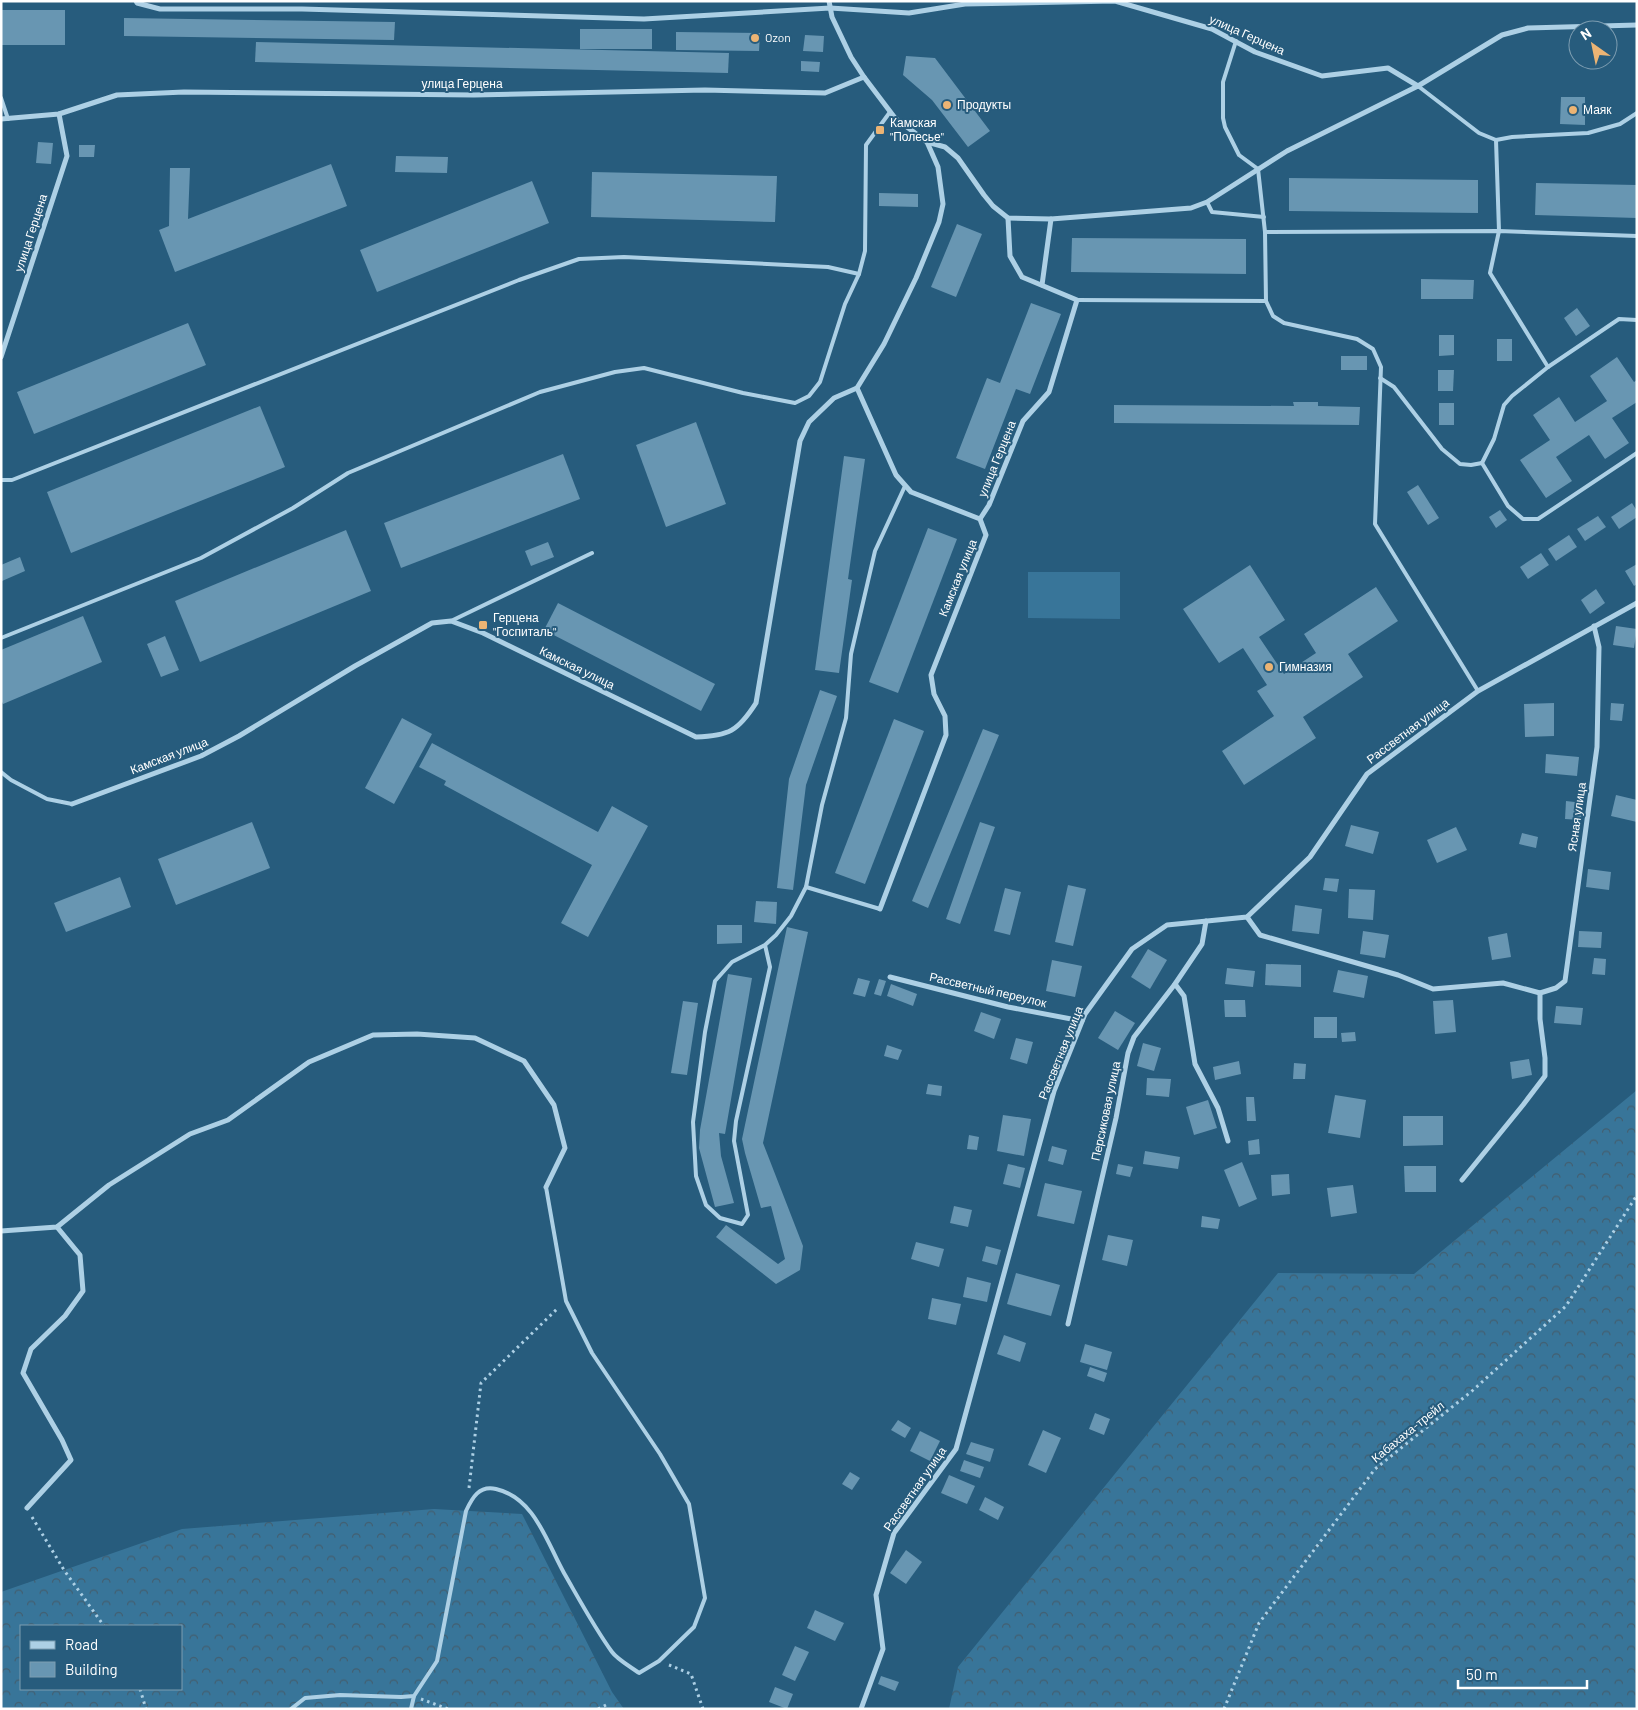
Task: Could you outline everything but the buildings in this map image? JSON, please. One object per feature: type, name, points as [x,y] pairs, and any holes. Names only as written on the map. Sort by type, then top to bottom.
[{"type":"street","name":"улица Герцена","points":[[136,1],[137,3],[160,9],[302,9],[644,20],[830,8],[909,13],[965,4],[1115,2],[1212,29],[1256,52],[1322,76],[1388,68],[1418,86]]},
{"type":"street","points":[[829,1],[832,17],[851,57],[890,112],[895,118],[927,142],[946,147],[958,158],[993,206],[1008,218],[1051,218],[1191,208],[1207,202],[1287,151],[1418,86],[1502,35],[1528,28],[1637,25]]},
{"type":"street","name":"улица Герцена","points":[[1,119],[59,114],[117,96],[184,92],[474,95],[704,90],[825,93],[864,77]]},
{"type":"street","name":"улица Герцена","points":[[1,357],[67,156],[59,114]]},
{"type":"street","points":[[927,142],[938,168],[944,204],[939,222],[916,278],[884,344],[858,388],[896,475],[905,486],[911,492],[980,519]]},
{"type":"street","points":[[1008,218],[1010,256],[1022,277],[1077,300]]},
{"type":"street","points":[[1042,285],[1051,218]]},
{"type":"street","name":"улица Герцена","points":[[980,519],[989,505],[1022,421],[1049,392],[1077,300]]},
{"type":"street","name":"Камская улица","points":[[72,804],[201,756],[239,736],[355,666],[432,623],[451,620],[483,633],[696,737],[718,736],[734,729],[745,720],[756,703],[800,441],[809,422],[834,398],[858,388]]},
{"type":"street","name":"Камская улица","points":[[880,909],[946,735],[946,716],[934,694],[931,675],[986,536],[980,519]]},
{"type":"street","name":"Рассветная улица","points":[[861,1709],[884,1649],[876,1595],[894,1533],[956,1449],[1054,1091],[1085,1014],[1132,949],[1167,925],[1247,917],[1310,857],[1367,774],[1478,691],[1637,603]]},
{"type":"street","name":"Ясная улица","points":[[1540,993],[1556,988],[1565,981],[1597,747],[1599,647],[1594,626]]},
{"type":"street","points":[[1247,917],[1260,935],[1398,975],[1433,989],[1503,984],[1540,993],[1540,1018],[1545,1058],[1545,1076],[1462,1180]]},
{"type":"street","name":"Персиковая улица","points":[[1068,1324],[1116,1118],[1128,1053],[1134,1037],[1175,984],[1202,944],[1206,921]]},
{"type":"street","name":"Рассветный переулок","points":[[890,977],[1008,1007],[1082,1021]]},
{"type":"street","points":[[1175,984],[1184,996],[1196,1064],[1218,1108],[1228,1141]]},
{"type":"street","points":[[1,1232],[57,1227],[109,1185],[190,1134],[228,1120],[309,1062],[373,1035],[417,1034],[475,1038],[524,1061],[554,1105],[565,1148],[546,1187]]},
{"type":"street","points":[[27,1508],[71,1460],[24,1372],[31,1349],[65,1316],[83,1291],[80,1255],[57,1227]]},
{"type":"lane","points":[[1236,41],[1223,82],[1223,118],[1225,127],[1239,155],[1258,169],[1265,232],[1266,301],[1273,316],[1284,323],[1357,339],[1373,349],[1381,367],[1375,524],[1478,691]]},
{"type":"lane","points":[[1418,86],[1479,133],[1496,140],[1512,137],[1588,133],[1620,124],[1637,113]]},
{"type":"lane","points":[[1,98],[8,119]]},
{"type":"lane","points":[[1,638],[201,558],[293,508],[348,473],[540,392],[615,372],[644,368],[743,393],[794,403],[809,396],[820,382],[845,304],[859,274],[865,251],[866,145],[890,112]]},
{"type":"lane","points":[[1496,140],[1498,231],[1490,273],[1548,367]]},
{"type":"lane","points":[[1207,202],[1212,212],[1264,217]]},
{"type":"lane","points":[[1265,232],[1498,231],[1637,236]]},
{"type":"lane","points":[[1,480],[12,480],[519,280],[579,259],[624,257],[828,267],[859,274]]},
{"type":"lane","points":[[1077,300],[1266,301]]},
{"type":"lane","points":[[1482,463],[1494,439],[1504,405],[1512,396],[1548,367],[1619,319],[1637,320]]},
{"type":"lane","points":[[1380,378],[1394,386],[1442,449],[1460,464],[1482,463]]},
{"type":"lane","points":[[1482,463],[1508,506],[1524,519],[1538,518],[1637,453]]},
{"type":"lane","points":[[765,945],[770,967],[736,1121],[734,1141],[748,1215],[742,1224],[720,1218],[706,1205],[696,1176],[693,1122],[705,1032],[715,981],[732,962],[765,945],[776,935],[791,916],[806,887],[822,805],[846,718],[851,654],[875,551],[905,486]]},
{"type":"lane","points":[[451,620],[592,553]]},
{"type":"lane","points":[[1,772],[11,780],[47,799],[72,804]]},
{"type":"lane","points":[[806,887],[880,909]]},
{"type":"lane","points":[[411,1709],[414,1696],[437,1661],[466,1511],[474,1496],[490,1488],[504,1491],[522,1502],[540,1524],[564,1571],[613,1654],[639,1673],[659,1661],[694,1627],[705,1598],[689,1504],[660,1454],[592,1353],[566,1301],[546,1187]]},
{"type":"lane","points":[[291,1709],[305,1698],[340,1695],[401,1698],[414,1696]]},
{"type":"path","name":"Кабахаха-трейл","points":[[1224,1709],[1258,1623],[1375,1469],[1472,1391],[1566,1306],[1637,1195]]},
{"type":"path","points":[[466,1511],[481,1383],[566,1301]]},
{"type":"path","points":[[27,1508],[64,1570],[103,1625]]},
{"type":"path","points":[[659,1661],[691,1674],[703,1709]]},
{"type":"path","points":[[140,1690],[146,1709]]},
{"type":"path","points":[[414,1696],[448,1709]]},
{"type":"path","points":[[598,1709],[606,1705]]},
{"type":"green space","points":[[1028,572],[1120,572],[1120,619],[1028,618]]},
{"type":"green space","points":[[1637,1090],[1637,1709],[949,1709],[958,1667],[1278,1273],[1414,1274]]},
{"type":"green space","points":[[434,1509],[522,1514],[612,1692],[624,1709],[1,1709],[1,1592],[182,1529]]},
{"type":"place","name":"Ozon","points":[[755,38]]},
{"type":"place","name":"Продукты","points":[[947,105]]},
{"type":"place","name":"Маяк","points":[[1573,110]]},
{"type":"place","name":"Камская \"Полесье\"","points":[[880,130]]},
{"type":"place","name":"Герцена \"Госпиталь\"","points":[[483,625]]},
{"type":"place","name":"Гимназия","points":[[1269,667]]}]
